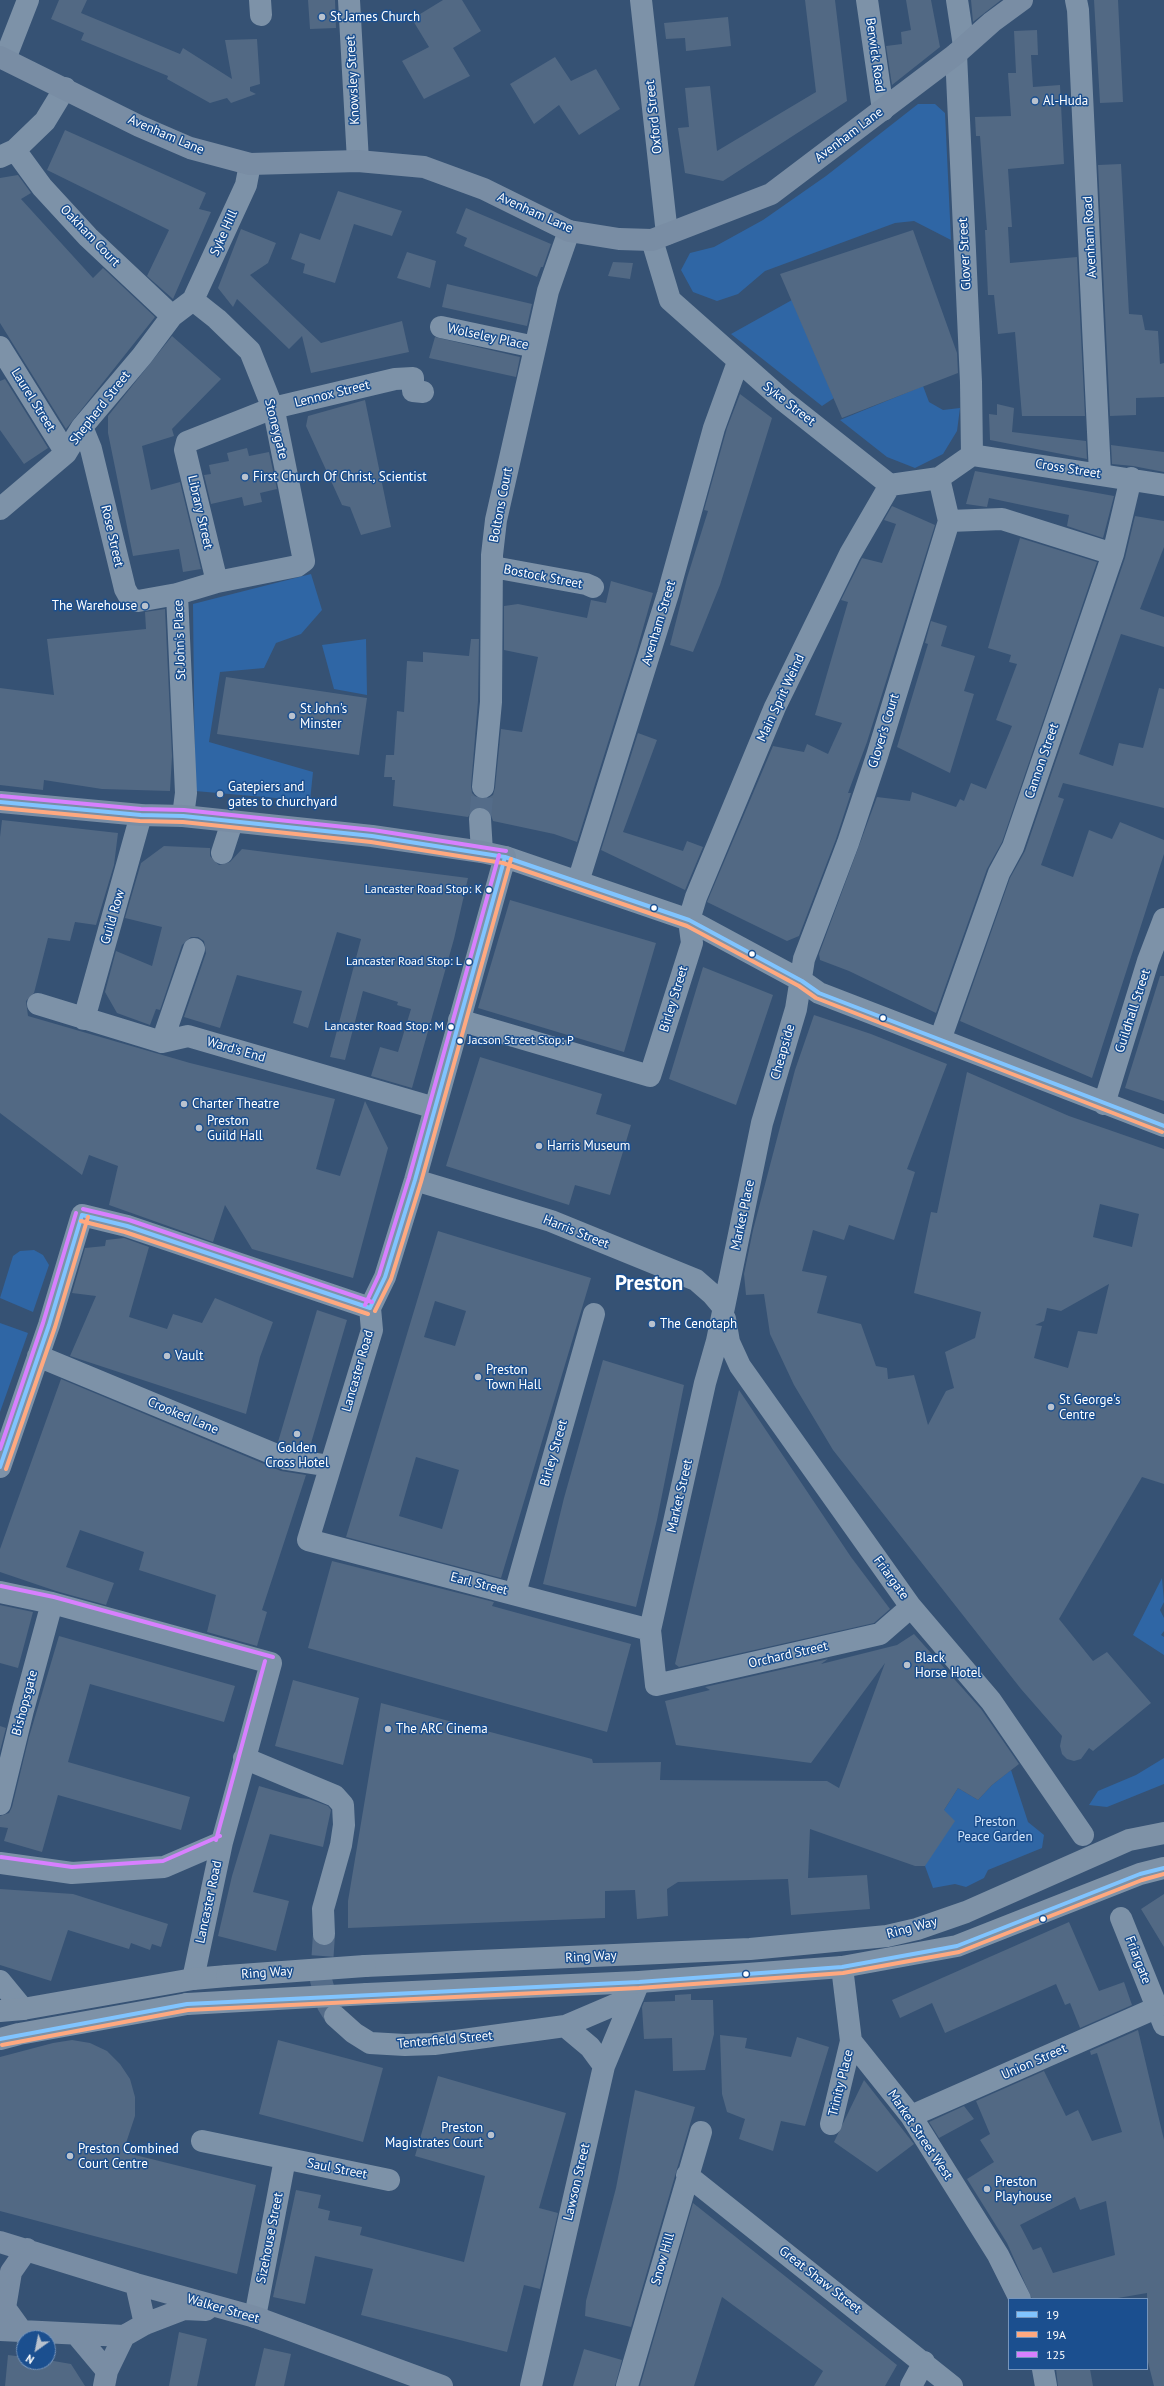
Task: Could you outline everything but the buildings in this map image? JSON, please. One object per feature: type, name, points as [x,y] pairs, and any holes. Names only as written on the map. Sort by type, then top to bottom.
[{"type":"highway","name":"Ring Way","points":[[0,2011],[23,2009],[193,1979],[228,1976],[365,1966],[750,1949],[887,1936],[917,1929],[966,1912],[1130,1840],[1164,1833]]},
{"type":"highway","name":"Ring Way","points":[[0,2039],[187,2004],[367,1994],[636,1990],[842,1967],[957,1946],[1140,1874],[1164,1868]]},
{"type":"street","points":[[3,58],[28,0]]},
{"type":"street","name":"Knowsley Street","points":[[349,0],[358,161]]},
{"type":"street","name":"Oxford Street","points":[[641,0],[659,237]]},
{"type":"street","name":"Berwick Road","points":[[867,0],[883,110]]},
{"type":"street","name":"Glover Street","points":[[957,0],[971,376],[972,454]]},
{"type":"street","name":"Avenham Lane","points":[[3,58],[190,148],[250,164],[358,161],[424,167],[484,190],[569,231],[619,239],[659,237],[771,194],[883,110],[960,50],[992,22],[1022,0]]},
{"type":"street","name":"Avenham Road","points":[[1076,0],[1078,10],[1100,474]]},
{"type":"street","points":[[7,154],[45,121],[65,88]]},
{"type":"street","name":"Oakham Court","points":[[7,154],[42,187],[88,237],[172,316]]},
{"type":"street","name":"Syke Hill","points":[[193,300],[246,185],[250,164]]},
{"type":"street","name":"Boltons Court","points":[[483,787],[492,688],[492,555],[496,520],[548,290],[569,231]]},
{"type":"street","name":"Syke Street","points":[[659,237],[670,300],[705,329],[738,362],[890,485]]},
{"type":"street","name":"Shepherd Street","points":[[0,509],[66,453],[82,427],[111,390],[142,356],[172,316],[193,300]]},
{"type":"street","name":"Stoneygate","points":[[193,300],[217,319],[250,351],[273,408],[304,554],[304,561]]},
{"type":"street","name":"Wolseley Place","points":[[441,327],[535,348]]},
{"type":"street","name":"Laurel Street","points":[[2,353],[66,453]]},
{"type":"street","name":"Avenham Street","points":[[578,882],[668,594],[714,428],[738,362]]},
{"type":"street","name":"Lennox Street","points":[[187,442],[273,408],[395,378],[412,378],[413,391],[423,392]]},
{"type":"street","name":"Rose Street","points":[[82,427],[91,449],[125,589],[130,598],[138,601],[177,594]]},
{"type":"street","name":"Library Street","points":[[187,442],[185,450],[217,582]]},
{"type":"street","points":[[890,485],[940,478],[972,454]]},
{"type":"street","name":"Cross Street","points":[[972,454],[1131,478],[1164,485]]},
{"type":"street","name":"Glover's Court","points":[[802,981],[804,959],[848,843],[877,756],[949,521],[940,478]]},
{"type":"street","name":"Cannon Street","points":[[940,1040],[999,872],[1013,847],[1113,554],[1131,478]]},
{"type":"street","name":"Main Sprit Weind","points":[[690,920],[696,897],[775,707],[850,554],[890,485]]},
{"type":"street","points":[[949,521],[1002,519],[1113,554]]},
{"type":"street","name":"St John's Place","points":[[183,816],[186,793],[177,594],[217,582],[297,566],[304,561]]},
{"type":"street","name":"Bostock Street","points":[[493,567],[586,584],[593,587]]},
{"type":"street","points":[[0,802],[141,815],[183,816],[372,836],[482,852],[505,857],[690,920],[802,981],[819,994],[940,1040],[1107,1094],[1164,1126]]},
{"type":"street","name":"Guild Row","points":[[84,1019],[141,815]]},
{"type":"street","points":[[480,819],[482,852]]},
{"type":"street","points":[[222,853],[232,822]]},
{"type":"street","points":[[0,1467],[38,1356],[82,1215],[127,1226],[370,1308],[385,1277],[415,1180],[505,857]]},
{"type":"street","name":"Guildhall Street","points":[[1107,1094],[1148,961],[1164,919]]},
{"type":"street","name":"Birley Street","points":[[459,1020],[650,1076],[692,943],[690,920]]},
{"type":"street","points":[[162,1042],[194,949]]},
{"type":"street","name":"Cheapside","points":[[762,1123],[796,1008],[802,981]]},
{"type":"street","name":"Ward's End","points":[[38,1004],[162,1042],[188,1036],[435,1108]]},
{"type":"street","name":"Market Place","points":[[723,1308],[762,1123]]},
{"type":"street","name":"Harris Street","points":[[415,1180],[551,1221],[696,1280],[712,1294],[723,1308]]},
{"type":"street","name":"Lancaster Road","points":[[308,1540],[372,1330],[370,1308]]},
{"type":"street","name":"Friargate","points":[[723,1308],[729,1342],[740,1366],[911,1607],[991,1700],[1083,1835]]},
{"type":"street","name":"Market Street","points":[[656,1685],[650,1630],[723,1308]]},
{"type":"street","name":"Birley Street","points":[[515,1593],[594,1314]]},
{"type":"street","name":"Crooked Lane","points":[[38,1356],[286,1459],[330,1466]]},
{"type":"street","name":"Earl Street","points":[[308,1540],[515,1593],[650,1630]]},
{"type":"street","points":[[0,1592],[52,1603]]},
{"type":"street","name":"Lancaster Road","points":[[52,1603],[271,1663],[222,1842],[193,1979]]},
{"type":"street","name":"Bishopsgate","points":[[0,1804],[23,1710],[52,1603]]},
{"type":"street","name":"Orchard Street","points":[[656,1685],[880,1634],[911,1607]]},
{"type":"street","points":[[244,1758],[335,1796],[343,1805],[344,1825],[342,1845],[323,1909],[324,1934]]},
{"type":"street","points":[[0,1863],[72,1873],[164,1867],[222,1842]]},
{"type":"street","name":"Friargate","points":[[1121,1918],[1160,2017]]},
{"type":"street","points":[[842,1967],[851,2041]]},
{"type":"street","points":[[0,1981],[23,2009]]},
{"type":"street","name":"Tenterfield Street","points":[[335,2016],[354,2033],[370,2043],[384,2045],[434,2044],[565,2026],[636,1990]]},
{"type":"street","name":"Lawson Street","points":[[530,2386],[604,2066],[636,1990]]},
{"type":"street","name":"Union Street","points":[[911,2116],[1160,2017]]},
{"type":"street","points":[[565,2026],[590,2047],[604,2066]]},
{"type":"street","name":"Market Street West","points":[[851,2041],[911,2116],[998,2255],[1020,2298]]},
{"type":"street","name":"Trinity Place","points":[[831,2124],[851,2041]]},
{"type":"street","name":"Snow Hill","points":[[627,2386],[687,2175],[701,2132]]},
{"type":"street","name":"Saul Street","points":[[202,2141],[389,2180]]},
{"type":"street","name":"Sizehouse Street","points":[[255,2317],[285,2159]]},
{"type":"street","name":"Great Shaw Street","points":[[687,2175],[924,2362],[952,2386]]},
{"type":"street","name":"Walker Street","points":[[0,2242],[136,2284],[255,2317],[429,2384]]},
{"type":"street","points":[[21,2330],[5,2308],[11,2272],[26,2249]]},
{"type":"street","points":[[136,2284],[145,2324]]},
{"type":"street","points":[[56,2334],[124,2336],[145,2324],[184,2309],[232,2311]]},
{"type":"street","points":[[0,2330],[16,2332]]},
{"type":"street","points":[[76,2334],[105,2379]]},
{"type":"street","points":[[105,2379],[124,2336]]},
{"type":"street","points":[[910,2386],[924,2362]]},
{"type":"street","points":[[1043,2370],[1046,2386]]},
{"type":"green space","points":[[918,104],[935,104],[945,113],[951,240],[914,221],[895,223],[765,271],[738,294],[717,301],[693,292],[681,270],[690,253],[714,247],[763,220],[826,176]]},
{"type":"green space","points":[[792,300],[834,398],[822,406],[731,334]]},
{"type":"green space","points":[[923,386],[929,402],[943,410],[960,408],[957,431],[943,454],[915,468],[887,457],[840,420]]},
{"type":"green space","points":[[311,574],[322,610],[301,634],[276,643],[264,668],[220,672],[209,742],[313,772],[310,801],[195,791],[193,604]]},
{"type":"green space","points":[[366,639],[367,695],[334,689],[322,645]]},
{"type":"green space","points":[[34,1250],[43,1255],[49,1265],[33,1312],[0,1298],[13,1256],[20,1251]]},
{"type":"green space","points":[[0,1323],[28,1333],[0,1412]]},
{"type":"green space","points":[[1162,1578],[1164,1602],[1160,1610],[1164,1618],[1164,1631],[1161,1635],[1164,1637],[1164,1655],[1133,1635]]},
{"type":"green space","points":[[1164,1758],[1164,1784],[1107,1807],[1089,1805],[1098,1791],[1136,1775]]},
{"type":"green space","name":"Preston Peace Garden","points":[[1011,1770],[1028,1822],[1044,1835],[1042,1848],[988,1870],[984,1878],[966,1887],[955,1884],[933,1888],[925,1866],[944,1810],[958,1788],[978,1800],[992,1785]]},
{"type":"tunnel","points":[[480,819],[483,787]]},
{"type":"tunnel","points":[[324,1934],[321,1980],[328,2005],[333,2013]]},
{"type":"transit line","name":"125","points":[[1,796],[141,809],[184,810],[373,830],[506,851]]},
{"type":"transit line","name":"19","points":[[0,802],[141,815],[183,816],[372,836],[505,857],[689,920],[802,981],[819,993],[1164,1126]]},
{"type":"transit line","name":"19A","points":[[0,808],[140,821],[183,822],[371,842],[503,863],[687,926],[799,986],[816,998],[1162,1132]]},
{"type":"transit line","name":"125","points":[[365,1305],[379,1275],[409,1178],[499,855]]},
{"type":"transit line","name":"19","points":[[370,1308],[385,1277],[415,1180],[505,857]]},
{"type":"transit line","name":"19A","points":[[375,1311],[391,1279],[421,1182],[511,859]]},
{"type":"transit line","name":"125","points":[[83,1209],[129,1220],[372,1302]]},
{"type":"transit line","name":"125","points":[[0,1449],[43,1323],[76,1213]]},
{"type":"transit line","name":"19","points":[[82,1215],[127,1226],[370,1308]]},
{"type":"transit line","name":"19","points":[[0,1467],[49,1325],[82,1215]]},
{"type":"transit line","name":"19A","points":[[6,1469],[55,1327],[88,1217]]},
{"type":"transit line","name":"19A","points":[[81,1221],[125,1232],[368,1314]]},
{"type":"transit line","name":"125","points":[[1,1586],[54,1597],[273,1657]]},
{"type":"transit line","name":"125","points":[[216,1840],[265,1661]]},
{"type":"transit line","name":"125","points":[[1,1857],[72,1867],[163,1861],[220,1836]]},
{"type":"transit line","name":"19","points":[[0,2039],[187,2004],[639,1982],[842,1967],[957,1946],[1140,1874],[1164,1868]]},
{"type":"transit line","name":"19A","points":[[2,2045],[188,2010],[639,1988],[843,1973],[959,1952],[1142,1880],[1164,1874]]},
{"type":"place","name":"St James Church","points":[[322,17]]},
{"type":"place","name":"Al-Huda","points":[[1035,101]]},
{"type":"place","name":"First Church Of Christ, Scientist","points":[[245,477]]},
{"type":"place","name":"The Warehouse","points":[[145,606]]},
{"type":"place","name":"St John's Minster","points":[[292,716]]},
{"type":"place","name":"Gatepiers and gates to churchyard","points":[[220,794]]},
{"type":"place","name":"Lancaster Road Stop: K","points":[[489,890]]},
{"type":"place","name":"Lancaster Road Stop: L","points":[[469,962]]},
{"type":"place","name":"Lancaster Road Stop: M","points":[[451,1027]]},
{"type":"place","name":"Jacson Street Stop: P","points":[[460,1041]]},
{"type":"place","name":"Charter Theatre","points":[[184,1104]]},
{"type":"place","name":"Preston Guild Hall","points":[[199,1128]]},
{"type":"place","name":"Harris Museum","points":[[539,1146]]},
{"type":"place","name":"The Cenotaph","points":[[652,1324]]},
{"type":"place","name":"Vault","points":[[167,1356]]},
{"type":"place","name":"Preston Town Hall","points":[[478,1377]]},
{"type":"place","name":"St George's Centre","points":[[1051,1407]]},
{"type":"place","name":"Golden Cross Hotel","points":[[297,1434]]},
{"type":"place","name":"Black Horse Hotel","points":[[907,1665]]},
{"type":"place","name":"The ARC Cinema","points":[[388,1729]]},
{"type":"place","name":"Preston Magistrates Court","points":[[491,2135]]},
{"type":"place","name":"Preston Combined Court Centre","points":[[70,2156]]},
{"type":"place","name":"Preston Playhouse","points":[[987,2189]]},
{"type":"district","name":"Preston","points":[[649,1284]]}]
